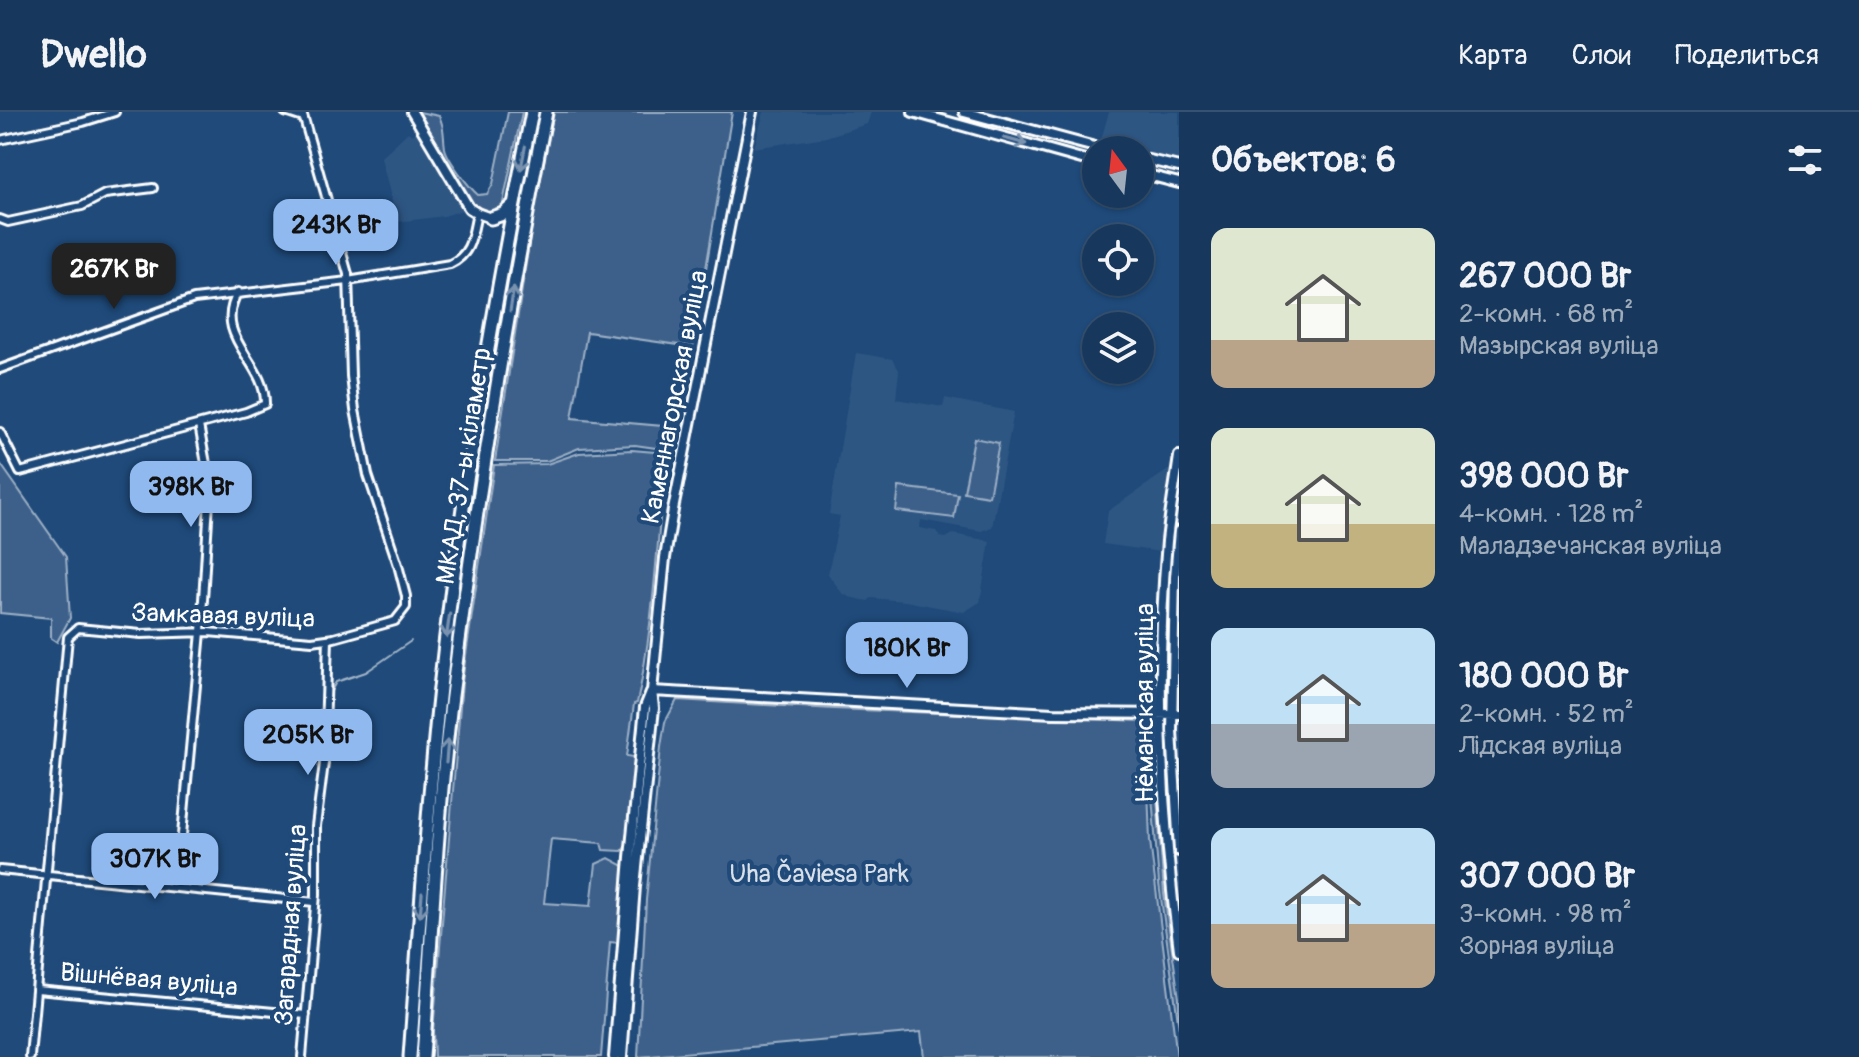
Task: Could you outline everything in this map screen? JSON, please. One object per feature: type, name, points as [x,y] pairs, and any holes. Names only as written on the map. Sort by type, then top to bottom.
[{"type":"highway","name":"МКАД, 37-ы кіламетр","points":[[410,1057],[440,687],[508,235],[532,112]]},
{"type":"highway","name":"МКАД, 37-ы кіламетр","points":[[423,1057],[453,690],[522,237],[546,112]]},
{"type":"highway","points":[[491,218],[503,214],[514,204]]},
{"type":"highway","points":[[491,218],[502,224],[508,235]]},
{"type":"main road","points":[[412,112],[462,198],[477,213],[491,218]]},
{"type":"main road","name":"Каменнагорская вуліца","points":[[622,1057],[663,574],[752,112]]},
{"type":"main road","points":[[913,112],[1082,159]]},
{"type":"main road","points":[[964,112],[1082,144]]},
{"type":"main road","points":[[1154,161],[1179,167]]},
{"type":"main road","points":[[1154,177],[1179,183]]},
{"type":"main road","name":"Нёманская вуліца","points":[[1179,456],[1166,561],[1161,714],[1168,860],[1179,950]]},
{"type":"main road","name":"Нёманская вуліца","points":[[1179,531],[1175,577],[1179,851]]},
{"type":"main road","points":[[652,691],[1053,713],[1176,714]]},
{"type":"main road","name":"Каменнагорская вуліца","points":[[614,1057],[645,707],[652,691]]},
{"type":"street","points":[[0,140],[115,112]]},
{"type":"street","points":[[285,112],[303,115],[348,281]]},
{"type":"street","points":[[0,219],[8,222],[82,206],[105,194],[153,188]]},
{"type":"street","points":[[0,369],[194,299],[438,267],[464,256],[469,249],[477,213]]},
{"type":"street","name":"Замкавая вуліца","points":[[47,875],[65,643],[75,630],[328,639],[395,621],[406,607],[398,565],[368,475],[355,410],[348,281]]},
{"type":"street","points":[[0,432],[20,472],[199,425],[265,404],[262,382],[231,326],[229,313],[238,292]]},
{"type":"street","points":[[177,888],[210,486],[199,425]]},
{"type":"street","name":"Загарадная вуліца","points":[[302,1057],[315,902],[316,826],[324,763],[328,639]]},
{"type":"street","points":[[0,870],[315,902]]},
{"type":"street","points":[[30,1057],[47,875]]},
{"type":"street","name":"Вішнёвая вуліца","points":[[37,990],[306,1015]]},
{"type":"shaded area","points":[[764,112],[871,112],[867,124],[826,137],[754,148]]},
{"type":"shaded area","points":[[1109,112],[1179,112],[1179,161],[1154,155],[1154,136],[1102,136]]},
{"type":"shaded area","points":[[418,129],[443,176],[466,209],[444,216],[397,222],[381,157],[408,132],[412,135]]},
{"type":"shaded area","points":[[856,353],[892,359],[899,370],[896,399],[943,407],[945,398],[1014,412],[992,527],[981,531],[921,520],[920,528],[936,531],[940,537],[953,534],[990,541],[980,602],[964,612],[905,601],[871,598],[868,601],[849,597],[842,593],[828,574],[840,516],[829,514]]},
{"type":"shaded area","points":[[1171,468],[1161,552],[1103,544],[1108,511]]},
{"type":"green space","points":[[419,112],[439,116],[447,153],[478,195],[487,194],[493,184],[508,112],[522,112],[503,203],[497,211],[489,213],[474,204]]},
{"type":"green space","points":[[554,112],[732,112],[693,347],[587,332],[572,418],[674,427],[670,450],[635,445],[579,448],[547,461],[495,461],[534,212]]},
{"type":"green space","points":[[974,438],[999,443],[989,496],[964,492]]},
{"type":"green space","points":[[632,450],[666,453],[648,641],[637,703],[634,704],[627,756],[634,757],[635,777],[627,845],[622,851],[603,850],[601,843],[551,839],[544,903],[591,906],[596,864],[609,858],[624,866],[619,943],[610,942],[601,1057],[434,1057],[433,1031],[462,682],[494,465],[547,464],[579,453]]},
{"type":"green space","points":[[0,463],[66,557],[70,618],[57,642],[51,638],[51,618],[0,613]]},
{"type":"green space","points":[[899,487],[958,494],[954,518],[896,511]]},
{"type":"green space","name":"Uha Čaviesa Park","points":[[677,700],[1143,721],[1150,841],[1177,1057],[924,1057],[921,1032],[638,1057],[646,900],[661,747],[665,722]]},
{"type":"green space","points":[[1156,782],[1164,894],[1179,998],[1179,1028],[1159,884],[1151,783]]},
{"type":"waterway","points":[[330,699],[336,682],[366,672],[411,641]]}]
